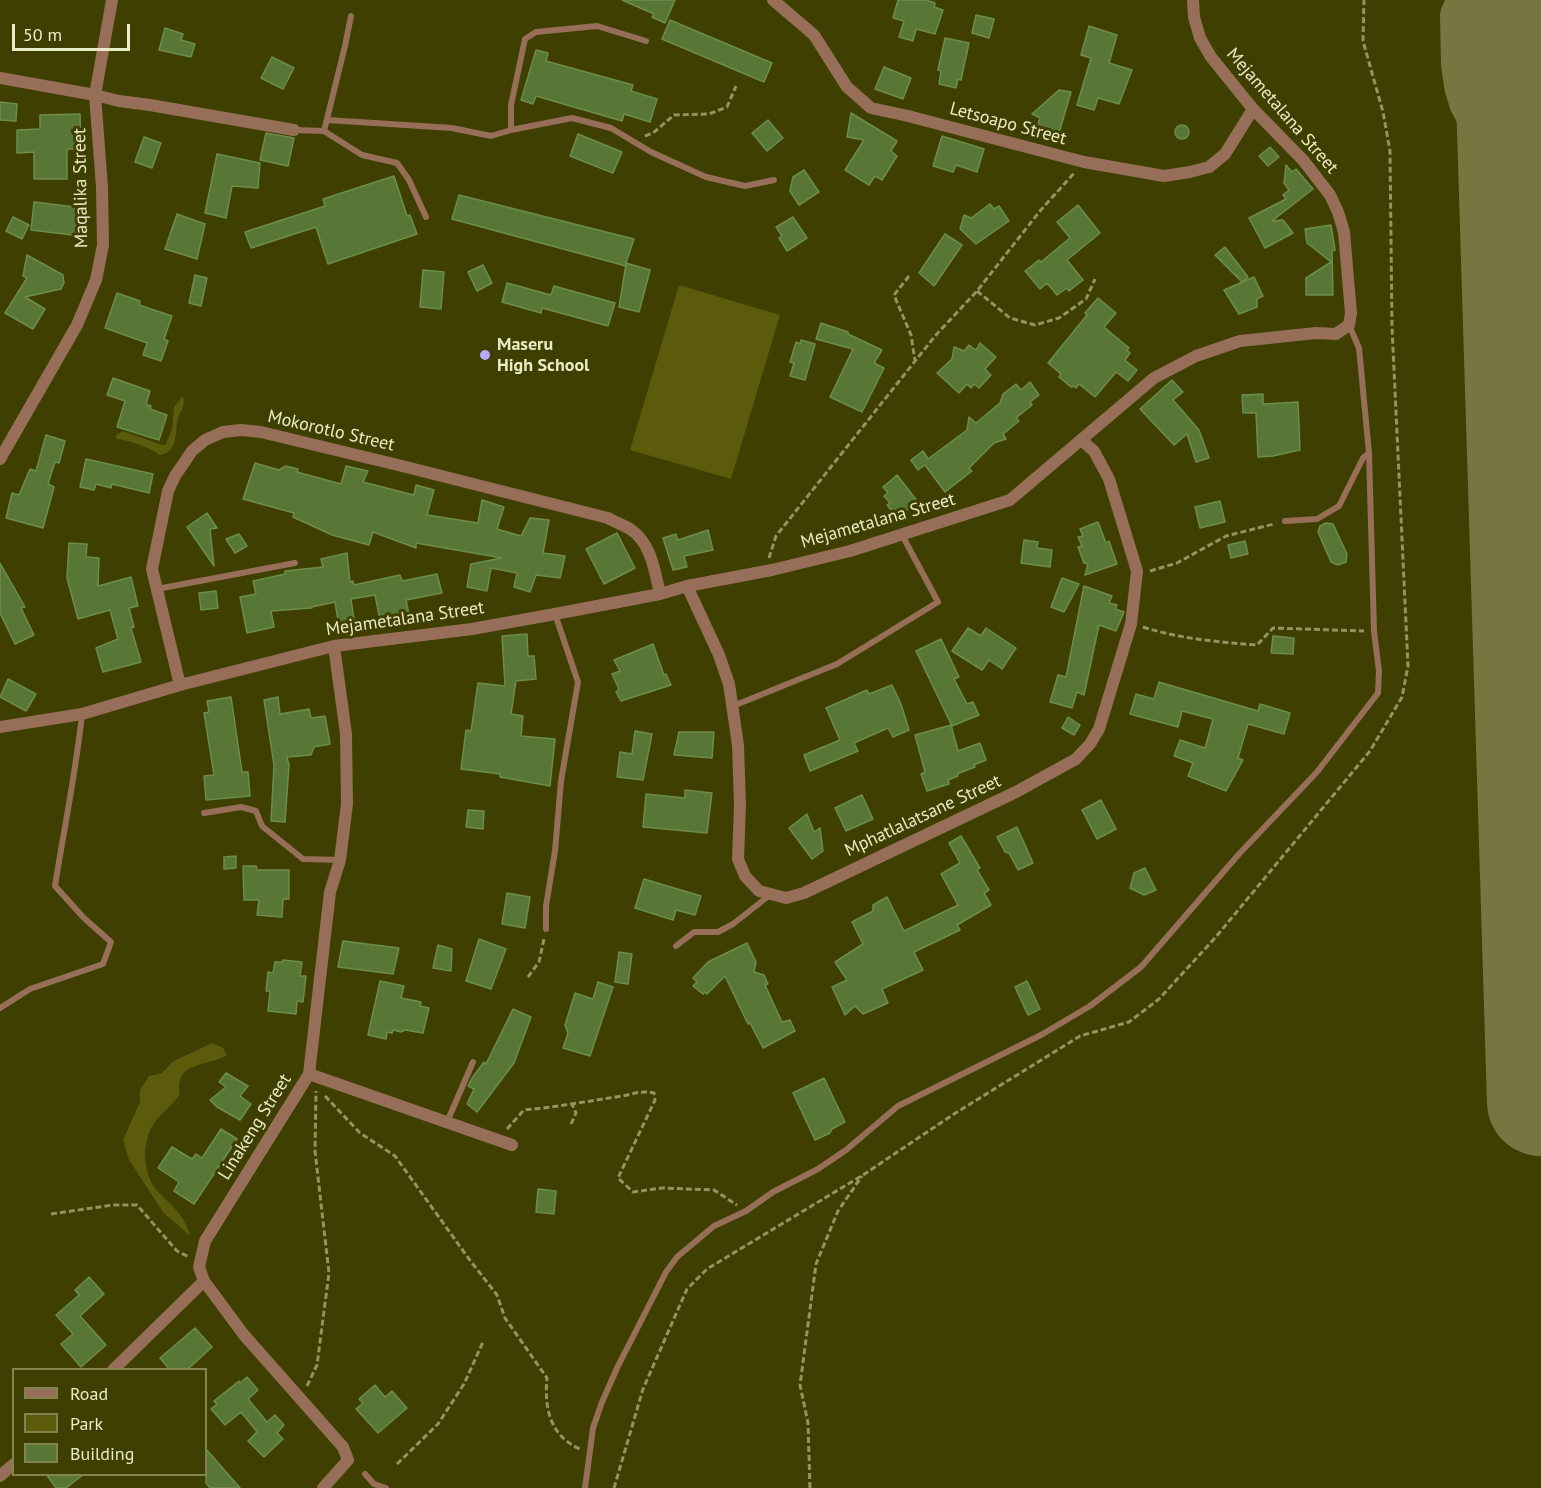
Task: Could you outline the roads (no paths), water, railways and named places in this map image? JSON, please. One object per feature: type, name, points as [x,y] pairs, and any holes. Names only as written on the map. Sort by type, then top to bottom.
[{"type":"street","name":"Maqalika Street","points":[[0,459],[77,325],[96,280],[103,245],[102,187],[95,95],[112,0]]},
{"type":"street","name":"Letsoapo Street","points":[[773,0],[814,35],[847,87],[871,108],[1084,162],[1164,176],[1209,167],[1225,154],[1253,109]]},
{"type":"street","name":"Mejametalana Street","points":[[0,727],[82,714],[180,685],[334,646],[472,628],[555,614],[660,594],[687,586],[772,570],[850,551],[1010,500],[1154,378],[1196,356],[1240,341],[1316,333],[1336,334],[1349,326],[1351,313],[1344,232],[1338,212],[1330,195],[1303,160],[1253,109],[1211,57],[1200,38],[1194,17],[1193,0]]},
{"type":"street","points":[[0,78],[118,101],[294,130]]},
{"type":"street","name":"Mokorotlo Street","points":[[180,685],[152,569],[155,549],[168,491],[175,476],[192,451],[205,440],[223,432],[241,430],[261,432],[608,518],[633,530],[644,544],[653,561],[660,594]]},
{"type":"street","name":"Mphatlalatsane Street","points":[[770,895],[786,898],[804,893],[1016,792],[1076,759],[1090,744],[1099,729],[1131,624],[1137,571],[1109,479],[1094,451],[1081,441]]},
{"type":"street","points":[[687,586],[719,655],[729,684],[738,755],[740,805],[738,859],[745,876],[759,891],[770,895]]},
{"type":"street","name":"Linakeng Street","points":[[204,1281],[200,1273],[199,1262],[205,1242],[312,1075],[330,892],[340,860],[347,804],[346,734],[334,646]]},
{"type":"street","points":[[312,1075],[512,1145]]},
{"type":"street","points":[[114,1368],[204,1281],[244,1335],[343,1447],[348,1460],[323,1488]]},
{"type":"street","points":[[0,1476],[12,1466]]},
{"type":"lane","points":[[324,130],[351,16]]},
{"type":"lane","points":[[511,130],[513,94],[525,39],[531,35],[536,32],[597,26],[646,41]]},
{"type":"lane","points":[[327,120],[452,128],[491,136],[572,118],[611,128],[706,177],[745,186],[774,180]]},
{"type":"lane","points":[[294,130],[324,130],[362,155],[397,163],[409,180],[426,217]]},
{"type":"lane","points":[[585,1488],[588,1453],[602,1402],[666,1272],[677,1257],[714,1226],[746,1211],[773,1192],[818,1169],[846,1150],[898,1106],[1041,1035],[1090,1006],[1141,967],[1239,855],[1317,772],[1378,693],[1379,671],[1374,632],[1369,453],[1359,348],[1349,326]]},
{"type":"lane","points":[[1285,521],[1317,519],[1339,506],[1363,458],[1369,453]]},
{"type":"lane","points":[[733,706],[837,664],[938,602],[902,535]]},
{"type":"lane","points":[[157,590],[295,563]]},
{"type":"lane","points":[[546,929],[546,906],[555,851],[561,781],[578,682],[555,614]]},
{"type":"lane","points":[[0,1008],[30,990],[104,964],[111,942],[84,918],[55,886],[64,826],[78,760],[82,714]]},
{"type":"lane","points":[[204,813],[241,807],[256,811],[261,826],[303,858],[340,860]]},
{"type":"lane","points":[[676,946],[694,932],[718,932],[733,924],[770,895]]},
{"type":"lane","points":[[447,1122],[473,1062]]},
{"type":"lane","points":[[365,1474],[374,1484],[386,1488]]},
{"type":"place","name":"Maseru High School","points":[[485,355]]}]
